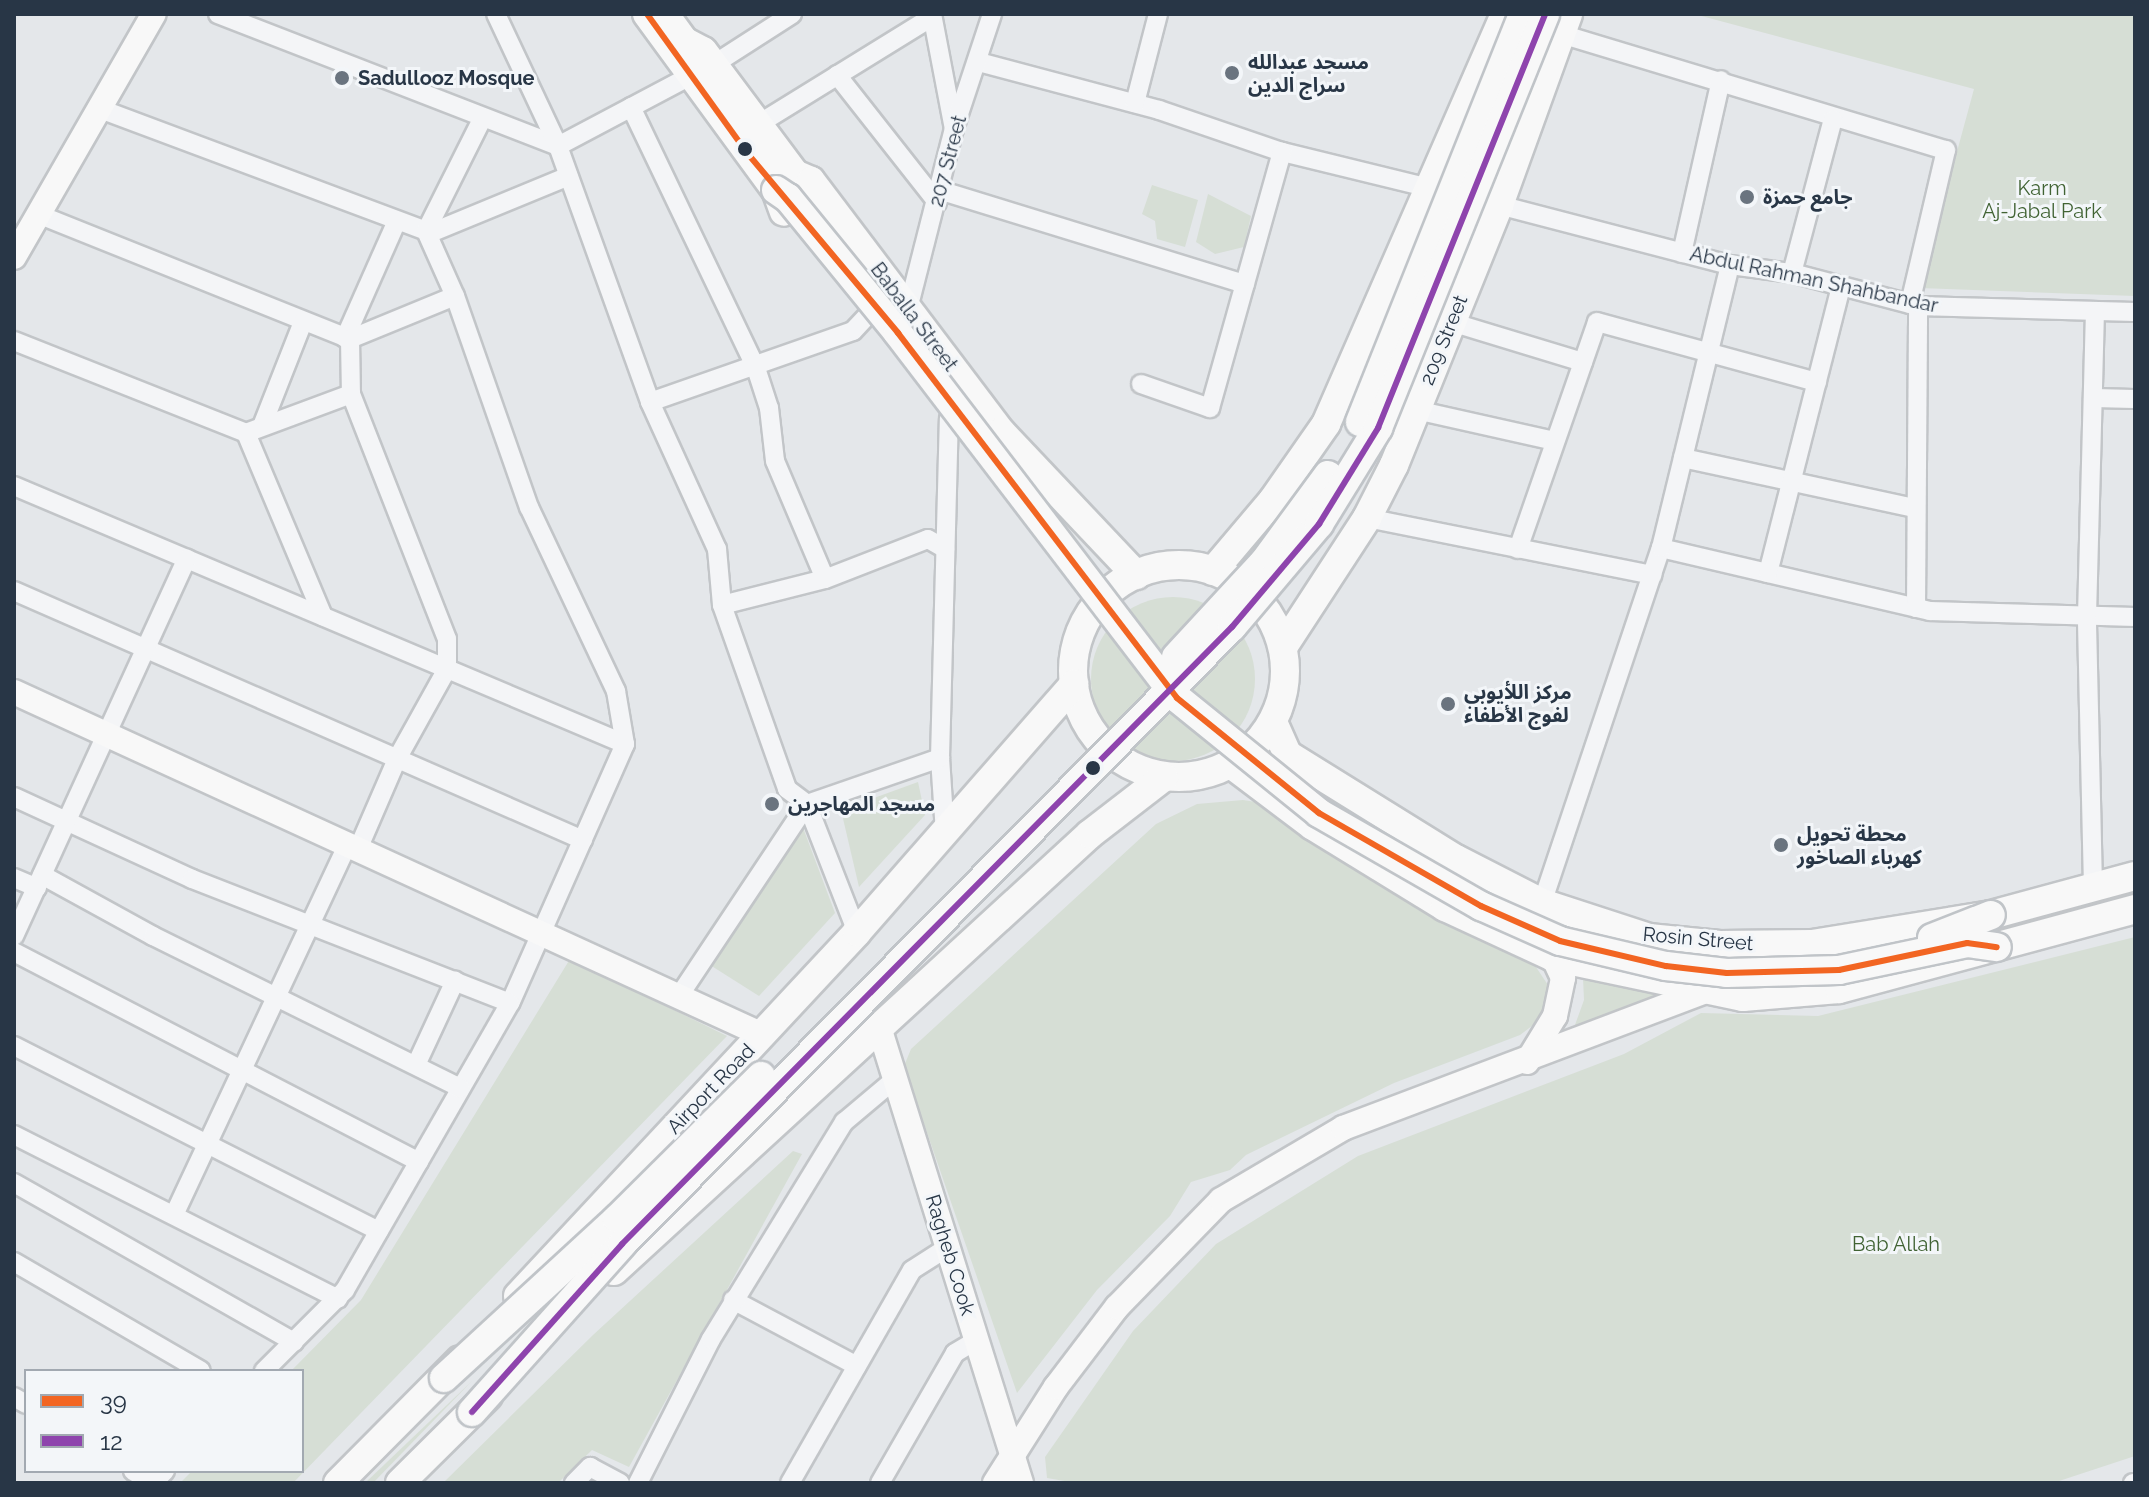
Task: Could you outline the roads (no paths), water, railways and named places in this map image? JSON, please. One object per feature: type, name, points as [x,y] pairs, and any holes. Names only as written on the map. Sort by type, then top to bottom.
[{"type":"main road","points":[[14,257],[103,110],[154,14]]},
{"type":"main road","name":"Baballa Street","points":[[630,14],[660,51],[690,51],[757,125],[786,182],[780,207],[1065,564],[1092,611]]},
{"type":"main road","points":[[647,14],[690,51]]},
{"type":"main road","points":[[664,14],[690,51]]},
{"type":"main road","points":[[1213,571],[1273,500],[1326,424],[1505,14]]},
{"type":"main road","points":[[444,1378],[617,1219],[922,915],[1182,651],[1273,550],[1318,491],[1358,425],[1523,14]]},
{"type":"main road","points":[[472,1412],[622,1244],[1232,627],[1319,524],[1378,428],[1558,21]]},
{"type":"main road","name":"209 Street","points":[[1283,647],[1367,518],[1416,410],[1499,205],[1558,21]]},
{"type":"main road","name":"Baballa Street","points":[[690,51],[786,182]]},
{"type":"main road","name":"Baballa Street","points":[[786,182],[811,181],[1001,432],[1136,575]]},
{"type":"main road","points":[[786,182],[800,190],[885,304],[1151,644],[1236,735],[1319,798],[1486,894],[1563,927],[1666,952],[1793,963],[1923,942],[1991,915]]},
{"type":"main road","points":[[786,182],[788,198],[898,333],[1177,698],[1319,813],[1481,906],[1560,941],[1666,966],[1727,973],[1839,970],[1967,943],[1997,947]]},
{"type":"main road","points":[[1161,567],[1213,571],[1252,596],[1268,614],[1283,647],[1284,685],[1273,722],[1255,746],[1231,764],[1198,776],[1164,777],[1133,767],[1106,749],[1079,708],[1074,684],[1078,641],[1092,611],[1136,575],[1161,567]]},
{"type":"main road","name":"Airport Road","points":[[338,1483],[444,1378],[763,1035],[1074,684]]},
{"type":"main road","points":[[14,692],[763,1035]]},
{"type":"main road","name":"Rosin Street","points":[[1273,722],[1288,755],[1456,859],[1542,903],[1649,938],[1720,945],[1812,944],[1991,915],[2135,876]]},
{"type":"main road","points":[[1231,764],[1313,826],[1445,907],[1553,957],[1705,991],[1743,997],[1839,989],[2135,909]]},
{"type":"main road","points":[[400,1483],[634,1251],[1099,825],[1164,777]]},
{"type":"main road","points":[[1313,826],[1338,788]]},
{"type":"main road","points":[[1527,1062],[1555,1016],[1563,978],[1553,957]]},
{"type":"main road","points":[[995,1483],[1117,1307],[1221,1200],[1343,1128],[1527,1062],[1705,991]]},
{"type":"main road","name":"Ragheb Cook","points":[[879,1027],[1021,1483]]},
{"type":"street","points":[[218,14],[558,146],[631,107],[690,51],[792,14]]},
{"type":"street","points":[[496,14],[558,146],[650,402],[717,549],[722,605],[787,789],[807,804],[857,932]]},
{"type":"street","name":"207 Street","points":[[908,309],[954,129],[979,62],[992,14]]},
{"type":"street","points":[[1135,103],[1158,14]]},
{"type":"street","points":[[757,125],[932,16],[954,129]]},
{"type":"street","points":[[1558,21],[1833,119],[1946,150],[1914,305],[1916,608]]},
{"type":"street","points":[[979,62],[1135,103],[1282,152],[1430,188]]},
{"type":"street","points":[[837,75],[938,196],[1245,284]]},
{"type":"street","points":[[1682,253],[1721,80]]},
{"type":"street","points":[[631,107],[756,368],[769,408],[775,461],[825,579]]},
{"type":"street","points":[[103,110],[396,223],[427,232],[569,176]]},
{"type":"street","points":[[266,1369],[338,1299],[419,1162],[510,1003],[625,744],[616,691],[529,507],[455,296],[427,232],[483,117]]},
{"type":"street","points":[[1792,273],[1833,119]]},
{"type":"street","points":[[1141,384],[1210,408],[1282,152]]},
{"type":"street","name":"Abdul Rahman Shahbandar","points":[[1499,205],[1730,265],[1792,273],[1914,305],[2135,312]]},
{"type":"street","points":[[40,215],[347,338],[455,296]]},
{"type":"street","points":[[174,1215],[245,1071],[311,925],[447,669],[447,639],[351,394],[347,338],[396,223]]},
{"type":"street","points":[[1542,903],[1661,548],[1730,265]]},
{"type":"street","points":[[1768,573],[1841,287]]},
{"type":"street","points":[[2093,887],[2087,616],[2095,312]]},
{"type":"street","points":[[650,402],[756,368],[853,331],[867,316]]},
{"type":"street","points":[[303,322],[254,429],[323,616]]},
{"type":"street","points":[[1451,322],[1583,362]]},
{"type":"street","points":[[1518,549],[1597,322],[1817,382]]},
{"type":"street","points":[[14,341],[254,429],[351,394]]},
{"type":"street","points":[[2093,398],[2135,399]]},
{"type":"street","points":[[1416,410],[1555,441]]},
{"type":"street","points":[[945,833],[940,758],[949,418]]},
{"type":"street","points":[[1683,458],[1915,508]]},
{"type":"street","points":[[14,486],[625,744]]},
{"type":"street","points":[[1367,518],[1652,575]]},
{"type":"street","points":[[722,605],[825,579],[928,539],[945,549]]},
{"type":"street","points":[[1661,548],[1916,608],[2135,617]]},
{"type":"street","points":[[14,936],[187,559]]},
{"type":"street","points":[[14,591],[583,840]]},
{"type":"street","points":[[679,996],[807,804],[940,758]]},
{"type":"street","points":[[14,797],[311,925],[510,1003]]},
{"type":"street","points":[[14,878],[39,881],[461,1088]]},
{"type":"street","points":[[14,952],[419,1162]]},
{"type":"street","points":[[416,1065],[455,981]]},
{"type":"street","points":[[14,1046],[379,1231]]},
{"type":"street","points":[[638,1483],[733,1300],[844,1122],[895,1079]]},
{"type":"street","points":[[14,1135],[338,1299]]},
{"type":"street","points":[[14,1183],[294,1342]]},
{"type":"street","points":[[790,1483],[912,1270],[948,1247]]},
{"type":"street","points":[[14,1262],[198,1369]]},
{"type":"street","points":[[733,1300],[857,1366]]},
{"type":"street","points":[[880,1483],[955,1353],[977,1340]]},
{"type":"street","points":[[574,1483],[590,1467],[620,1483]]},
{"type":"street","points":[[136,1473],[153,1483],[163,1473]]},
{"type":"place","name":"مسجد عبدالله سراج الدين","points":[[1232,73]]},
{"type":"place","name":"Sadullooz Mosque","points":[[342,78]]},
{"type":"place","name":"جامع حمزة","points":[[1747,197]]},
{"type":"place","name":"مركز اللأيوبي لفوج الأطفاء","points":[[1448,704]]},
{"type":"place","name":"مسجد المهاجرين","points":[[772,804]]},
{"type":"place","name":"محطة تحويل كهرباء الصاخور","points":[[1781,845]]},
{"type":"park label","name":"Karm Aj-Jabal Park","points":[[2042,200]]},
{"type":"park label","name":"Bab Allah","points":[[1896,1244]]}]
